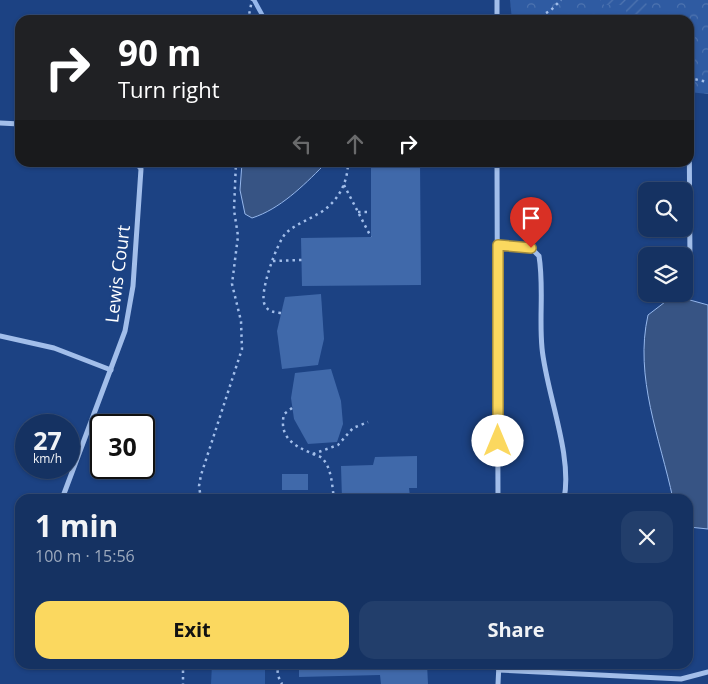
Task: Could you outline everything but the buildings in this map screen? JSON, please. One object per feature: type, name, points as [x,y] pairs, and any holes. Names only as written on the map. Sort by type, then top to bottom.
[{"type":"street","points":[[497,0],[497,15]]},
{"type":"street","points":[[0,123],[15,124]]},
{"type":"street","name":"Lewis Court","points":[[64,494],[125,331],[134,286],[141,169],[140,167]]},
{"type":"street","points":[[497,167],[498,494]]},
{"type":"street","points":[[689,167],[690,247]]},
{"type":"street","points":[[498,245],[531,248],[539,256],[542,350],[563,454],[564,494]]},
{"type":"street","points":[[0,336],[54,348],[111,370]]},
{"type":"street","points":[[498,684],[499,670],[681,679],[708,672]]},
{"type":"path","points":[[249,15],[252,0]]},
{"type":"path","points":[[543,15],[561,0]]},
{"type":"path","points":[[694,79],[708,82]]},
{"type":"path","points":[[200,494],[199,486],[201,474],[242,349],[241,321],[232,284],[238,236],[234,210],[236,167]]},
{"type":"path","points":[[281,313],[272,312],[265,306],[262,300],[271,266],[284,235],[330,206],[344,185],[348,167]]},
{"type":"path","points":[[344,185],[371,238]]},
{"type":"path","points":[[358,212],[371,212]]},
{"type":"path","points":[[273,261],[302,260]]},
{"type":"path","points":[[292,408],[284,414],[282,424],[284,436],[296,447],[322,458],[330,473],[333,494]]},
{"type":"path","points":[[312,454],[338,445],[353,428],[368,422]]},
{"type":"path","points":[[182,669],[183,684]]},
{"type":"path","points":[[277,669],[282,684]]},
{"type":"green space","points":[[510,0],[708,0],[708,94],[694,93],[694,15],[512,15]]},
{"type":"green space","points":[[600,0],[641,0],[647,4],[644,15],[628,15],[624,5],[604,5]]},
{"type":"green space","points":[[212,669],[265,669],[265,684],[211,684]]},
{"type":"shaded area","points":[[242,167],[322,167],[281,203],[252,218],[245,214],[240,190]]},
{"type":"shaded area","points":[[693,301],[708,305],[708,529],[693,527],[693,494],[672,494],[646,384],[644,361],[648,315],[665,302]]},
{"type":"waterway","points":[[254,0],[262,15]]},
{"type":"route","points":[[498,441],[498,245],[531,248]]}]
